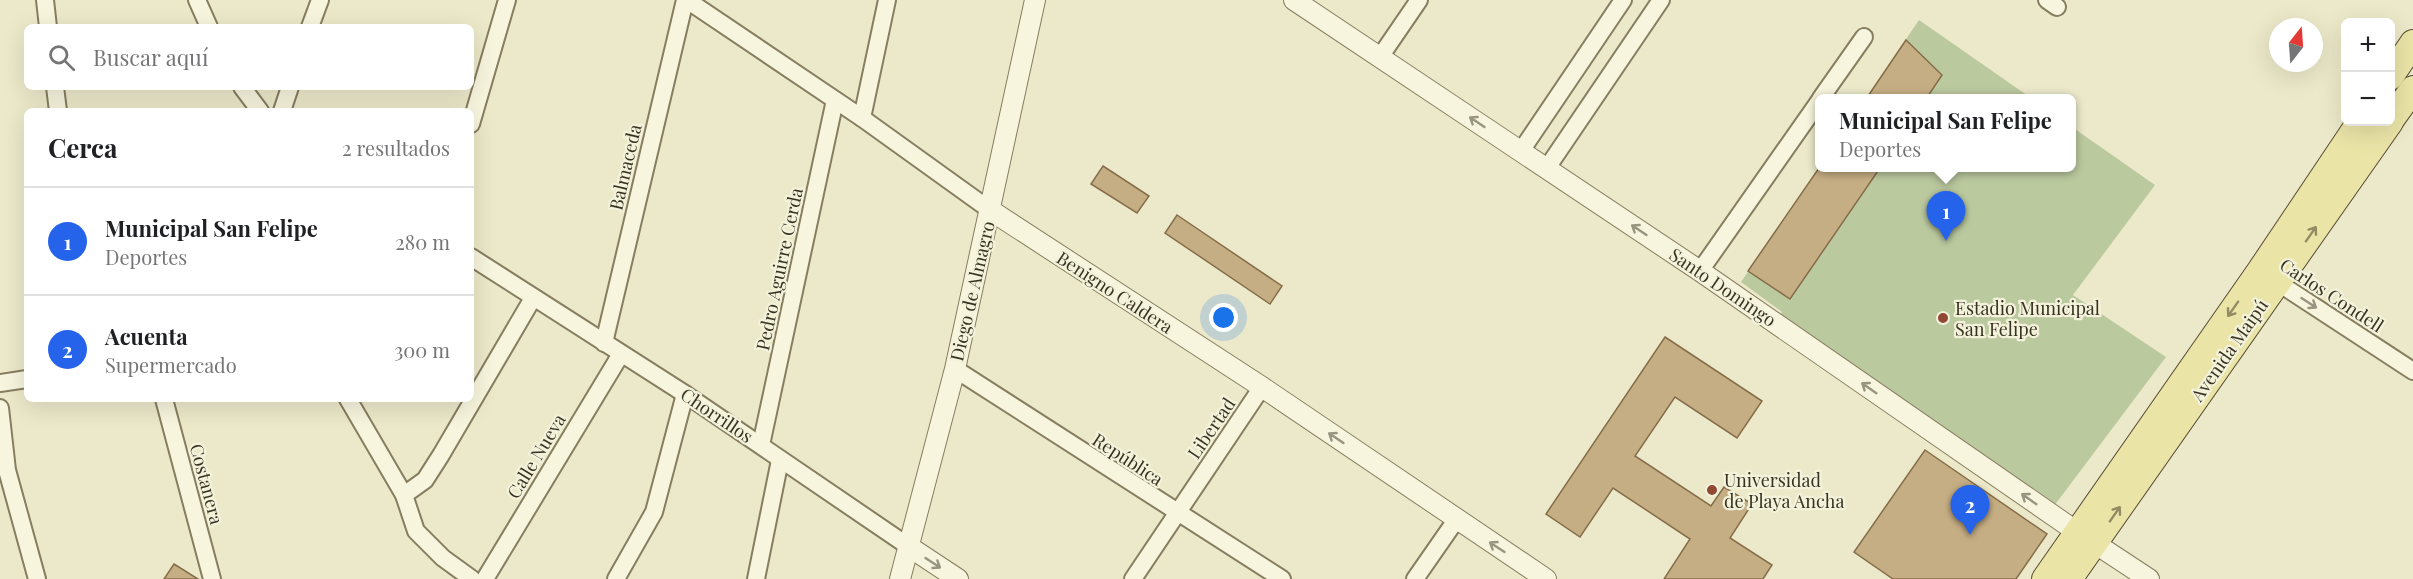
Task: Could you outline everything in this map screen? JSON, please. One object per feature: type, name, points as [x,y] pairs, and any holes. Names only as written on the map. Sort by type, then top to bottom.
[{"type":"main road","points":[[2394,72],[2413,43]]},
{"type":"main road","name":"Avenida Maipú","points":[[2395,114],[2413,88]]},
{"type":"main road","name":"Avenida Maipú","points":[[2269,276],[2358,126]]},
{"type":"main road","name":"Avenida Maipú","points":[[2045,579],[2086,538],[2269,276],[2386,126]]},
{"type":"main road","name":"Avenida Maipú","points":[[2069,579],[2086,538]]},
{"type":"street","points":[[45,0],[48,24]]},
{"type":"street","points":[[196,0],[208,24]]},
{"type":"street","points":[[311,24],[320,0]]},
{"type":"street","points":[[474,114],[507,0]]},
{"type":"street","name":"Benigno Caldera","points":[[686,0],[862,118],[990,210],[1262,387],[1546,579]]},
{"type":"street","name":"Balmaceda","points":[[604,343],[686,0]]},
{"type":"street","points":[[862,118],[887,0]]},
{"type":"street","name":"Diego de Almagro","points":[[900,579],[955,369],[1035,0]]},
{"type":"street","name":"Santo Domingo","points":[[1294,0],[1700,271],[2086,538],[2149,579]]},
{"type":"street","points":[[1380,57],[1419,0]]},
{"type":"street","points":[[1521,151],[1623,0]]},
{"type":"street","points":[[1546,168],[1661,0]]},
{"type":"street","points":[[1824,94],[1864,37]]},
{"type":"street","points":[[55,90],[58,108]]},
{"type":"street","points":[[244,90],[258,108]]},
{"type":"street","points":[[283,108],[289,90]]},
{"type":"street","name":"Pedro Aguirre Cerda","points":[[761,445],[835,100]]},
{"type":"street","points":[[1700,271],[1815,108]]},
{"type":"street","name":"Chorrillos","points":[[474,259],[686,394],[958,579]]},
{"type":"street","name":"Carlos Condell","points":[[2269,276],[2413,372]]},
{"type":"street","points":[[474,399],[533,298]]},
{"type":"street","name":"Calle Nueva","points":[[485,579],[621,354]]},
{"type":"street","name":"República","points":[[955,369],[1177,514],[1282,579]]},
{"type":"street","points":[[0,383],[24,379]]},
{"type":"street","name":"Libertad","points":[[1133,579],[1262,387]]},
{"type":"street","points":[[616,579],[654,512],[686,394]]},
{"type":"street","name":"Costanera","points":[[165,402],[212,579]]},
{"type":"street","points":[[404,495],[425,480],[472,402]]},
{"type":"street","points":[[355,404],[404,495],[416,531],[443,558],[472,579]]},
{"type":"street","points":[[0,408],[7,470],[37,579]]},
{"type":"street","points":[[756,579],[780,460]]},
{"type":"street","points":[[1415,579],[1456,520]]},
{"type":"green space","points":[[1919,20],[2025,94],[1869,94]]},
{"type":"green space","name":"Estadio Municipal San Felipe","points":[[2076,130],[2155,185],[2073,295],[2166,357],[2054,506],[1776,321],[1782,312],[1741,282],[1816,172],[2076,172]]},
{"type":"building","points":[[1906,40],[1942,75],[1929,94],[1869,94]]},
{"type":"building","points":[[1103,166],[1149,196],[1137,213],[1091,184]]},
{"type":"building","points":[[1816,172],[1877,172],[1790,299],[1748,271]]},
{"type":"building","points":[[1177,215],[1282,286],[1270,304],[1165,233]]},
{"type":"building","points":[[1665,337],[1762,401],[1737,438],[1675,397],[1635,456],[1711,506],[1724,487],[1752,504],[1730,538],[1772,565],[1763,579],[1664,579],[1690,539],[1613,488],[1580,537],[1546,514]]},
{"type":"building","points":[[1925,450],[2047,534],[2016,579],[1893,579],[1854,552]]},
{"type":"building","points":[[174,564],[198,579],[164,579]]},
{"type":"place","name":"Municipal San Felipe","points":[[1946,241]]},
{"type":"place","name":"Estadio Municipal San Felipe","points":[[1943,318]]},
{"type":"place","name":"Universidad de Playa Ancha","points":[[1712,490]]},
{"type":"place","name":"Acuenta","points":[[1970,535]]}]
